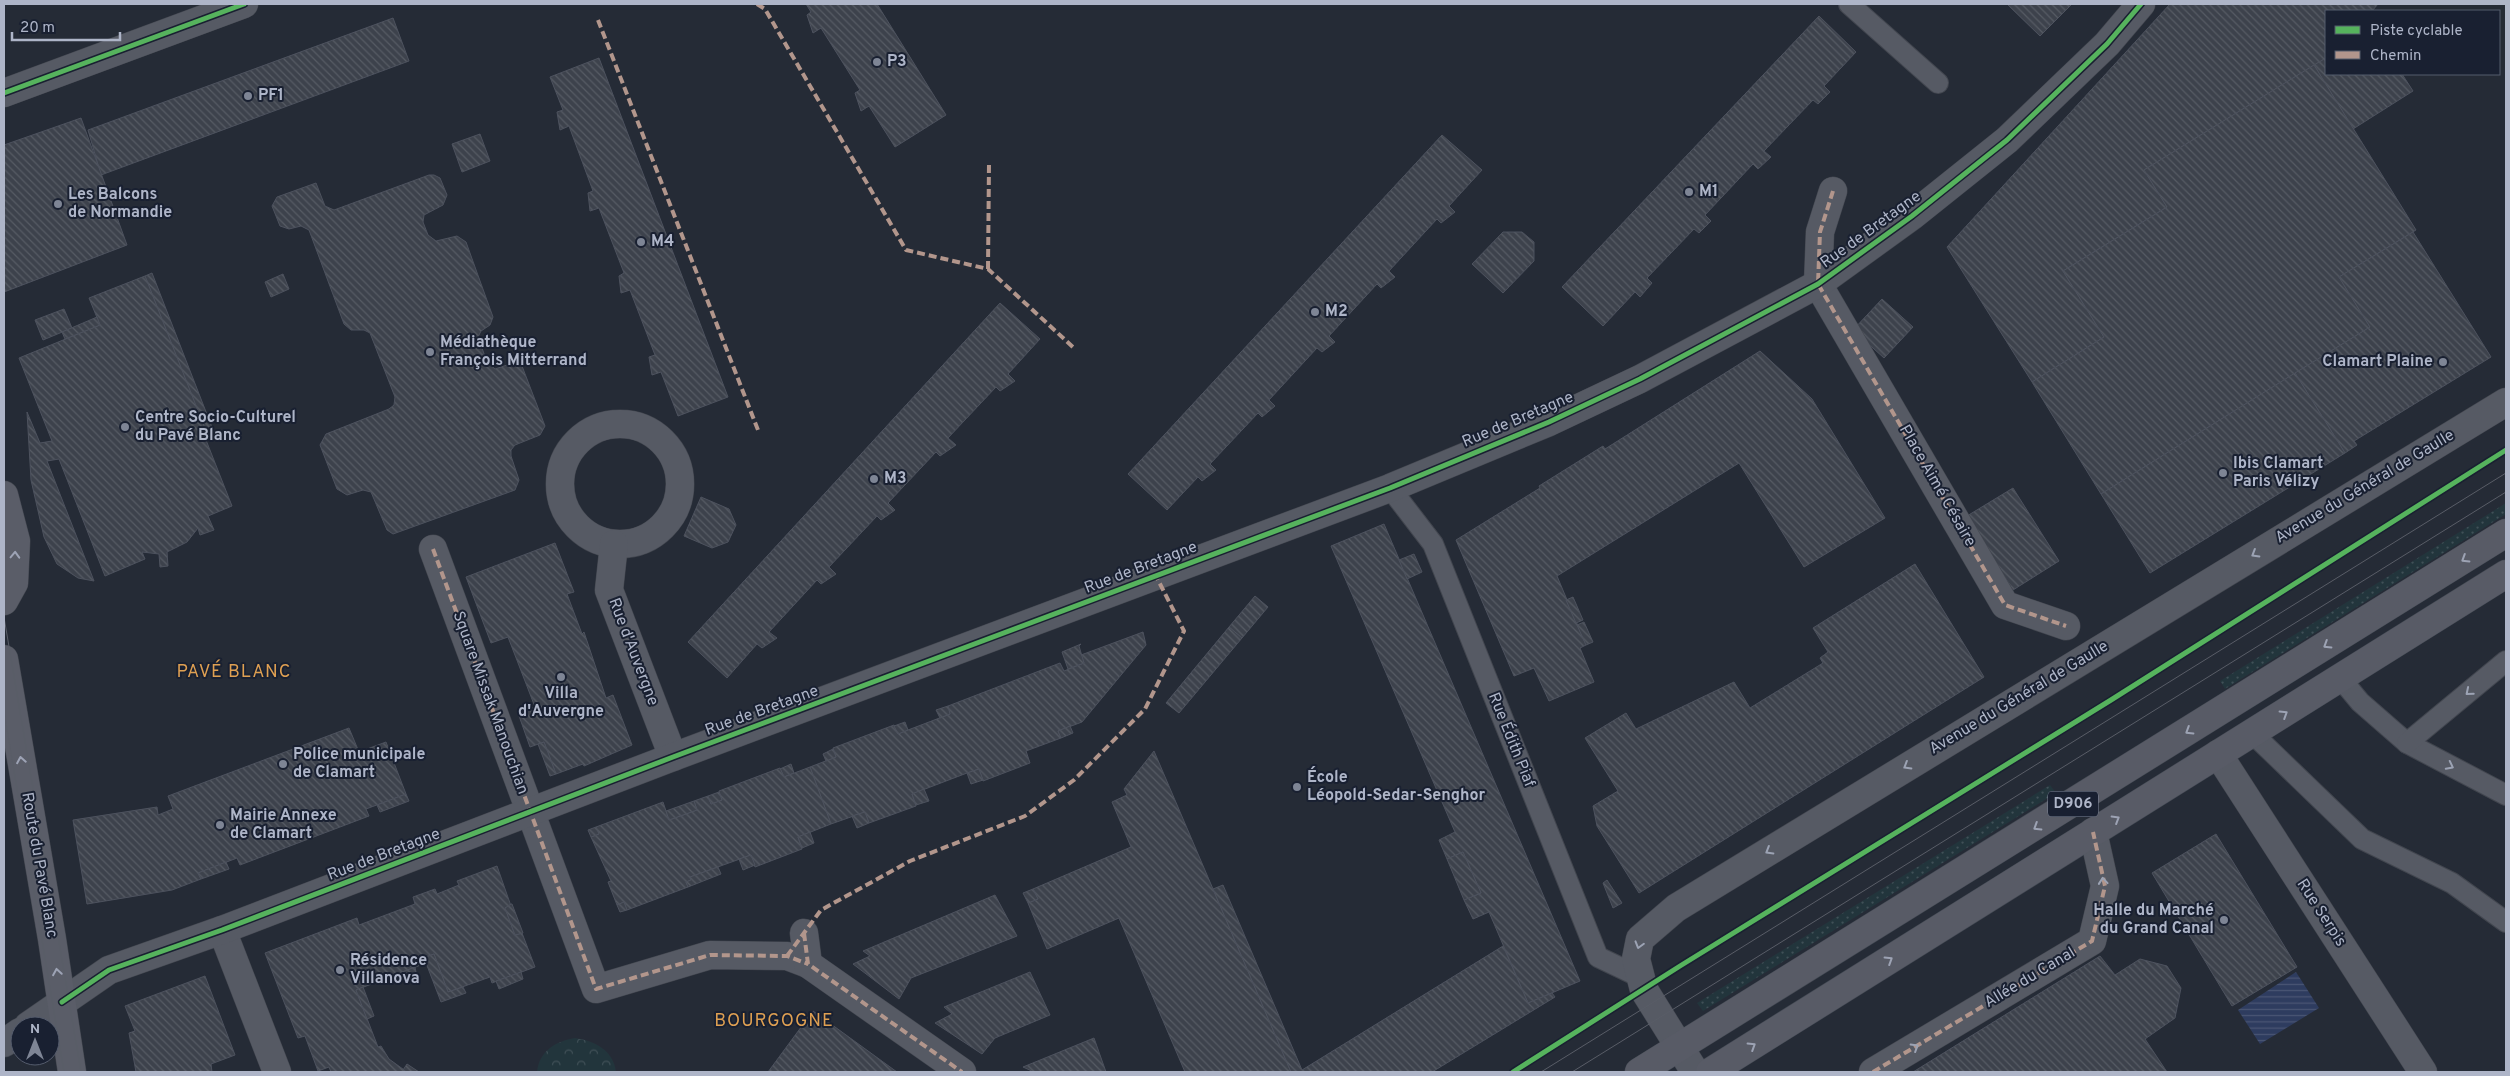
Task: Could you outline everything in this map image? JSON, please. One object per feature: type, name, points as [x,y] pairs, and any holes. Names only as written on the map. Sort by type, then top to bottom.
[{"type":"main road","points":[[4,495],[16,541],[14,583],[4,601]]},
{"type":"main road","name":"D906","points":[[1639,1072],[2506,533]]},
{"type":"main road","points":[[1710,1072],[2506,574]]},
{"type":"main road","name":"Route du Pavé Blanc","points":[[4,659],[62,1002],[72,1072]]},
{"type":"street","points":[[4,92],[244,4]]},
{"type":"street","name":"Rue de Bretagne","points":[[42,1016],[109,970],[222,930],[673,757],[1390,488],[1549,422],[1640,379],[1818,284],[1924,206],[2007,140],[2107,44],[2142,4]]},
{"type":"street","points":[[1818,284],[1820,232],[1833,191]]},
{"type":"street","name":"Place Aimé Césaire","points":[[1818,284],[2005,605],[2066,626]]},
{"type":"street","name":"Avenue du Général de Gaulle","points":[[1695,1072],[1644,990],[1636,959],[1640,939],[1676,908],[2506,402]]},
{"type":"street","points":[[618,423],[635,426],[651,432],[665,443],[678,464],[680,491],[676,507],[667,522],[654,534],[639,542],[614,544],[589,536],[575,525],[565,511],[560,495],[560,477],[564,460],[573,446],[586,434],[601,427],[618,423]]},
{"type":"street","name":"Rue d'Auvergne","points":[[614,544],[609,590],[673,757]]},
{"type":"street","name":"Square Missak Manouchian","points":[[433,549],[596,988],[710,955],[787,956],[808,964]]},
{"type":"street","name":"Rue Serpis","points":[[2218,754],[2423,1072]]},
{"type":"street","name":"Allée du Canal","points":[[1873,1072],[2092,941],[2105,886],[2093,832]]},
{"type":"street","points":[[222,930],[277,1072]]},
{"type":"street","points":[[804,933],[808,964],[962,1072]]},
{"type":"lane","points":[[1849,4],[1938,83]]},
{"type":"lane","name":"Rue Édith Piaf","points":[[1390,488],[1433,544],[1598,957],[1640,977]]},
{"type":"lane","points":[[2407,744],[2506,661]]},
{"type":"lane","points":[[2340,679],[2360,702],[2407,744],[2506,795]]},
{"type":"lane","points":[[2252,733],[2362,839],[2452,883],[2506,922]]},
{"type":"green space","points":[[2506,503],[2506,514],[2225,689],[2220,681]]},
{"type":"green space","points":[[2050,785],[2056,793],[1703,1011],[1697,1003]]},
{"type":"green space","points":[[575,1038],[596,1044],[607,1052],[616,1072],[537,1072],[541,1058],[550,1048],[568,1039]]},
{"type":"water","points":[[2296,972],[2319,1008],[2260,1044],[2238,1010]]},
{"type":"building","name":"P3","points":[[806,4],[877,4],[946,115],[895,147],[869,106],[861,111],[855,93],[860,90],[821,28],[813,33],[807,15],[811,12]]},
{"type":"building","points":[[2007,4],[2072,4],[2040,36]]},
{"type":"building","points":[[2170,4],[2378,4],[2373,10],[2325,10],[2325,59],[2144,170],[2167,207],[2063,271],[2104,337],[2032,382],[1947,247]]},
{"type":"building","name":"M1","points":[[1819,16],[1856,52],[1824,86],[1830,92],[1818,104],[1813,100],[1764,151],[1771,157],[1758,169],[1753,164],[1705,215],[1711,221],[1699,233],[1694,229],[1647,278],[1652,283],[1640,297],[1635,292],[1603,326],[1562,287]]},
{"type":"building","name":"PF1","points":[[393,18],[409,61],[101,175],[88,130]]},
{"type":"building","name":"M4","points":[[599,58],[728,397],[678,416],[661,372],[652,375],[649,357],[655,355],[630,290],[621,293],[619,276],[624,273],[599,208],[590,211],[588,193],[593,191],[569,126],[560,130],[557,112],[563,110],[550,77]]},
{"type":"building","points":[[2325,59],[2325,75],[2403,75],[2413,91],[2353,129],[2314,65]]},
{"type":"building","points":[[2314,65],[2416,230],[2339,277],[2370,327],[2101,494],[2032,382],[2104,337],[2063,271],[2167,207],[2144,170]]},
{"type":"building","name":"Les Balcons de Normandie","points":[[81,118],[127,245],[4,292],[4,145]]},
{"type":"building","points":[[480,134],[490,161],[462,172],[452,144]]},
{"type":"building","name":"M2","points":[[1442,135],[1482,170],[1449,206],[1455,212],[1441,223],[1437,219],[1389,271],[1395,277],[1381,288],[1377,284],[1329,336],[1335,342],[1322,352],[1317,348],[1269,400],[1275,406],[1262,417],[1258,413],[1210,464],[1216,470],[1202,481],[1198,477],[1167,510],[1128,474]]},
{"type":"building","name":"Médiathèque François Mitterrand","points":[[429,175],[440,178],[447,195],[443,205],[424,215],[423,222],[428,235],[436,241],[457,236],[466,242],[493,317],[490,325],[481,331],[478,337],[487,362],[495,369],[513,363],[522,366],[545,426],[540,435],[515,445],[511,450],[511,456],[519,480],[515,490],[393,534],[387,530],[371,492],[363,490],[347,495],[337,489],[320,445],[326,434],[389,409],[394,405],[395,397],[370,333],[364,330],[351,330],[344,324],[309,230],[301,226],[289,229],[280,226],[272,206],[277,197],[316,183],[325,206],[334,210]]},
{"type":"building","points":[[1503,232],[1522,232],[1534,242],[1534,261],[1503,293],[1472,264]]},
{"type":"building","points":[[2413,232],[2491,357],[2354,441],[2357,445],[2345,453],[2295,373],[2370,327],[2339,277]]},
{"type":"building","points":[[152,273],[215,435],[208,438],[145,276]]},
{"type":"building","points":[[283,274],[289,289],[271,297],[265,282]]},
{"type":"building","name":"Centre Socio-Culturel du Pavé Blanc","points":[[145,276],[208,436],[206,440],[232,506],[208,516],[214,530],[200,535],[198,528],[187,542],[167,552],[168,566],[160,567],[159,554],[142,552],[145,559],[105,576],[59,459],[47,461],[94,581],[78,578],[57,564],[44,537],[31,480],[27,412],[40,443],[52,441],[19,358],[100,325],[89,298]]},
{"type":"building","points":[[1882,299],[1913,327],[1884,358],[1853,330]]},
{"type":"building","name":"M3","points":[[1000,303],[1040,339],[1008,374],[1015,381],[1000,391],[996,387],[948,438],[956,445],[940,456],[936,452],[888,503],[895,510],[881,520],[877,516],[829,567],[836,574],[821,584],[817,580],[769,632],[777,638],[762,648],[757,644],[727,678],[688,642]]},
{"type":"building","points":[[64,309],[72,328],[43,340],[35,320]]},
{"type":"building","points":[[97,317],[100,325],[65,339],[62,332]]},
{"type":"building","points":[[1760,351],[1812,399],[1885,518],[1804,567],[1739,463],[1557,576],[1586,645],[1580,648],[1594,682],[1549,701],[1534,668],[1514,676],[1456,540],[1603,446],[1605,449]]},
{"type":"building","name":"Ibis Clamart Paris Vélizy","points":[[2295,373],[2345,453],[2150,573],[2101,494]]},
{"type":"building","points":[[2013,488],[2059,561],[2013,590],[1967,516]]},
{"type":"building","points":[[701,497],[729,509],[736,525],[728,542],[712,548],[684,536]]},
{"type":"building","points":[[1384,524],[1580,981],[1528,1003],[1489,912],[1473,919],[1464,900],[1481,893],[1463,852],[1447,859],[1439,840],[1455,832],[1331,546]]},
{"type":"building","name":"Villa d'Auvergne","points":[[555,543],[574,592],[567,594],[582,634],[584,632],[606,698],[613,695],[632,745],[584,766],[583,764],[556,774],[544,742],[530,747],[518,713],[535,707],[508,637],[491,643],[466,577]]},
{"type":"building","points":[[1414,554],[1422,572],[1407,579],[1399,560]]},
{"type":"building","points":[[1915,564],[1984,677],[1639,893],[1597,826],[1593,806],[1618,791],[1585,738],[1626,713],[1636,729],[1734,682],[1750,708],[1823,663],[1820,658],[1828,652],[1813,628]]},
{"type":"building","points":[[1255,596],[1268,607],[1242,638],[1229,627]]},
{"type":"building","points":[[1573,597],[1583,620],[1576,623],[1566,600]]},
{"type":"building","points":[[1584,622],[1593,642],[1586,645],[1577,625]]},
{"type":"building","points":[[1229,627],[1242,638],[1179,713],[1166,703]]},
{"type":"building","points":[[1143,632],[1146,645],[1082,722],[1058,731],[1061,738],[1026,751],[1030,763],[983,781],[979,769],[967,773],[912,794],[916,806],[869,823],[865,812],[831,824],[810,767],[836,757],[833,748],[894,725],[898,734],[950,714],[948,706],[1060,663],[1064,671],[1084,663],[1081,655]]},
{"type":"building","points":[[1081,644],[1079,646],[1084,663],[1068,669],[1062,652]]},
{"type":"building","points":[[948,706],[950,714],[940,718],[936,710]]},
{"type":"building","points":[[905,722],[908,730],[898,734],[894,726]]},
{"type":"building","points":[[1070,726],[1073,733],[1061,738],[1058,731]]},
{"type":"building","points":[[349,728],[359,752],[386,742],[406,794],[366,809],[369,816],[240,865],[237,858],[198,873],[201,879],[172,890],[87,904],[73,820],[157,807],[158,815],[173,809],[168,796]]},
{"type":"building","points":[[544,742],[556,774],[550,776],[538,744]]},
{"type":"building","points":[[833,749],[836,757],[826,761],[823,754]]},
{"type":"building","points":[[1154,751],[1291,1072],[1185,1072],[1119,918],[1047,949],[1028,903],[1038,899],[1033,889],[1131,847],[1112,802],[1127,795],[1124,789]]},
{"type":"building","points":[[791,764],[794,773],[784,777],[780,769]]},
{"type":"building","points":[[810,767],[831,824],[798,837],[802,849],[755,867],[751,855],[690,877],[691,880],[686,882],[688,887],[627,910],[624,902],[617,905],[608,882],[611,881],[591,837],[599,834],[596,827],[663,802],[669,820],[697,810],[694,801],[708,796],[711,804],[722,800],[719,791],[780,768],[784,777]]},
{"type":"building","points":[[979,769],[983,780],[971,784],[967,773]]},
{"type":"building","points":[[924,789],[929,801],[916,805],[912,794]]},
{"type":"building","points":[[719,792],[722,800],[711,804],[708,796]]},
{"type":"building","points":[[406,794],[409,801],[380,812],[377,805]]},
{"type":"building","points":[[694,801],[697,810],[669,820],[666,811]]},
{"type":"building","points":[[865,812],[869,823],[857,828],[852,816]]},
{"type":"building","points":[[596,827],[599,834],[591,837],[588,830]]},
{"type":"building","points":[[810,832],[814,843],[802,848],[798,837]]},
{"type":"building","name":"Halle du Marché du Grand Canal","points":[[2216,834],[2297,967],[2232,1006],[2152,873]]},
{"type":"building","points":[[1463,852],[1481,893],[1464,900],[1447,859]]},
{"type":"building","points":[[751,855],[755,865],[743,870],[739,859]]},
{"type":"building","points":[[226,862],[229,869],[201,879],[198,873]]},
{"type":"building","name":"Résidence Villanova","points":[[497,866],[511,906],[505,908],[515,935],[522,933],[535,967],[492,983],[490,977],[448,992],[434,954],[426,957],[426,963],[356,990],[378,1047],[381,1046],[389,1059],[407,1072],[331,1072],[329,1067],[318,1071],[305,1036],[298,1038],[265,953],[357,918],[359,925],[415,904],[413,897],[435,889],[437,894],[459,885],[457,881]]},
{"type":"building","points":[[718,867],[721,874],[688,887],[686,882],[691,880],[690,877]]},
{"type":"building","points":[[1607,880],[1622,903],[1613,908],[1603,883]]},
{"type":"building","points":[[1223,885],[1302,1070],[1503,946],[1528,1003],[1552,993],[1555,997],[1432,1072],[1291,1072],[1213,889]]},
{"type":"building","points":[[1033,889],[1038,899],[1028,903],[1023,893]]},
{"type":"building","points":[[995,895],[1017,936],[911,978],[899,999],[853,964],[870,956],[863,951]]},
{"type":"building","points":[[624,902],[627,910],[620,912],[617,905]]},
{"type":"building","points":[[511,904],[523,933],[515,935],[505,908]]},
{"type":"building","points":[[434,954],[448,992],[463,987],[466,993],[441,1002],[426,963],[426,957]]},
{"type":"building","points":[[2100,956],[2115,975],[2140,959],[2167,966],[2181,988],[2175,1018],[2145,1039],[2167,1072],[1913,1072]]},
{"type":"building","points":[[415,967],[416,972],[399,978],[397,974]]},
{"type":"building","points":[[521,972],[523,979],[499,989],[496,981]]},
{"type":"building","points":[[1030,972],[1050,1015],[995,1038],[982,1054],[935,1023],[952,1014],[944,1007]]},
{"type":"building","points":[[205,976],[235,1055],[211,1064],[212,1072],[136,1072],[129,1033],[135,1031],[125,1006]]},
{"type":"building","points":[[363,987],[374,1016],[367,1019],[356,990]]},
{"type":"building","points":[[813,1011],[897,1072],[768,1072]]},
{"type":"building","points":[[1094,1038],[1106,1072],[1034,1072],[1023,1067]]},
{"type":"building","points":[[407,1064],[419,1072],[403,1070]]},
{"type":"tram line","points":[[1541,1072],[2506,473]]},
{"type":"tram line","points":[[1572,1072],[2506,492]]},
{"type":"tram line","points":[[4,617],[81,1072]]},
{"type":"tram line","points":[[4,711],[64,1072]]},
{"type":"marked path","points":[[757,4],[765,9],[906,250],[988,269],[1074,348]]},
{"type":"marked path","points":[[598,20],[758,430]]},
{"type":"marked path","points":[[988,269],[989,163]]},
{"type":"marked path","points":[[1833,191],[1820,232],[1818,284],[2005,605],[2066,626]]},
{"type":"marked path","points":[[433,549],[596,989],[710,955],[787,956],[808,964]]},
{"type":"marked path","points":[[787,956],[821,910],[910,861],[1025,816],[1074,780],[1145,709],[1184,631],[1156,576]]},
{"type":"marked path","points":[[1873,1072],[2092,941],[2105,886],[2093,832]]},
{"type":"marked path","points":[[804,933],[808,964],[962,1072]]},
{"type":"cycle path","points":[[4,93],[244,4]]},
{"type":"cycle path","points":[[62,1002],[109,970],[222,930],[673,757],[1390,488],[1549,422],[1640,379],[1818,284],[1912,216],[2007,140],[2107,44],[2141,4]]},
{"type":"cycle path","points":[[1513,1072],[1680,966],[2111,700],[2506,450]]},
{"type":"place","name":"P3","points":[[877,62]]},
{"type":"place","name":"PF1","points":[[248,96]]},
{"type":"place","name":"M1","points":[[1689,192]]},
{"type":"place","name":"Les Balcons de Normandie","points":[[58,204]]},
{"type":"place","name":"M4","points":[[641,242]]},
{"type":"place","name":"M2","points":[[1315,312]]},
{"type":"place","name":"Médiathèque François Mitterrand","points":[[430,352]]},
{"type":"place","name":"Clamart Plaine","points":[[2443,362]]},
{"type":"place","name":"Centre Socio-Culturel du Pavé Blanc","points":[[125,427]]},
{"type":"place","name":"Ibis Clamart Paris Vélizy","points":[[2223,473]]},
{"type":"place","name":"M3","points":[[874,479]]},
{"type":"place","name":"Villa d'Auvergne","points":[[561,677]]},
{"type":"place","name":"Police municipale de Clamart","points":[[283,764]]},
{"type":"place","name":"École Léopold-Sedar-Senghor","points":[[1297,787]]},
{"type":"place","name":"Mairie Annexe de Clamart","points":[[220,825]]},
{"type":"place","name":"Halle du Marché du Grand Canal","points":[[2224,920]]},
{"type":"place","name":"Résidence Villanova","points":[[340,970]]},
{"type":"district","name":"PAVÉ BLANC","points":[[234,672]]},
{"type":"district","name":"BOURGOGNE","points":[[774,1021]]}]
